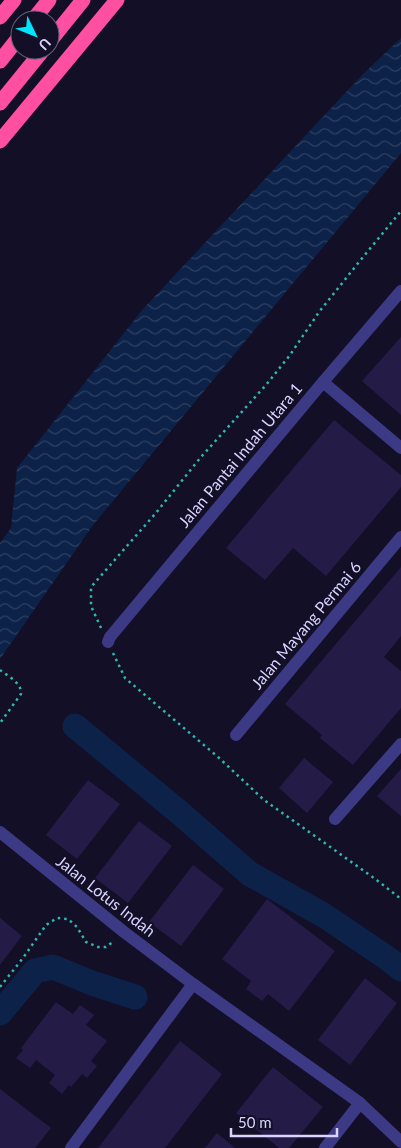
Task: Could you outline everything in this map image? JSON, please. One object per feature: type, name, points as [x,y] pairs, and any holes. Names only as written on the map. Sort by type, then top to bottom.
[{"type":"highway","points":[[0,17],[14,0]]},
{"type":"highway","points":[[41,10],[49,0]]},
{"type":"highway","points":[[60,29],[83,0]]},
{"type":"highway","points":[[0,141],[117,0]]},
{"type":"highway","points":[[0,61],[10,48]]},
{"type":"highway","points":[[0,103],[35,60]]},
{"type":"street","name":"Jalan Pantai Indah Utara 1","points":[[108,642],[110,637],[401,290]]},
{"type":"street","points":[[323,382],[401,448]]},
{"type":"street","name":"Jalan Mayang Permai 6","points":[[236,734],[399,542]]},
{"type":"street","points":[[335,819],[401,744]]},
{"type":"street","name":"Jalan Lotus Indah","points":[[0,832],[124,932],[193,984],[360,1103],[401,1142]]},
{"type":"street","points":[[70,1148],[193,984]]},
{"type":"street","points":[[325,1148],[360,1103]]},
{"type":"path","points":[[401,212],[325,305],[290,355],[266,385],[201,457],[155,514],[91,587],[91,606],[125,678],[218,757],[264,800],[401,898]]},
{"type":"path","points":[[0,723],[21,694],[18,685],[1,671]]},
{"type":"path","points":[[0,986],[23,958],[46,925],[57,918],[68,919],[77,927],[86,942],[98,947],[106,947],[124,932]]},
{"type":"water","points":[[401,38],[401,153],[93,525],[0,659],[0,543],[11,528],[17,468],[143,309],[362,75]]},
{"type":"building","points":[[401,337],[401,415],[362,381]]},
{"type":"building","points":[[334,420],[401,475],[401,487],[326,576],[293,548],[265,580],[226,548]]},
{"type":"building","points":[[401,567],[401,636],[384,657],[401,671],[401,708],[353,765],[320,738],[322,735],[285,704]]},
{"type":"building","points":[[304,758],[333,782],[307,813],[279,788]]},
{"type":"building","points":[[401,769],[401,816],[377,796]]},
{"type":"building","points":[[88,780],[120,804],[77,859],[46,835]]},
{"type":"building","points":[[139,821],[172,846],[128,903],[95,878]]},
{"type":"building","points":[[193,865],[224,889],[181,946],[149,922]]},
{"type":"building","points":[[267,899],[335,951],[289,1011],[268,994],[262,1001],[246,989],[251,981],[222,959]]},
{"type":"building","points":[[0,918],[22,936],[0,965]]},
{"type":"building","points":[[365,978],[397,1003],[350,1065],[318,1040]]},
{"type":"building","points":[[56,1002],[73,1014],[80,1005],[94,1015],[86,1025],[107,1041],[91,1061],[97,1066],[87,1078],[82,1074],[62,1094],[49,1083],[55,1075],[36,1060],[30,1068],[16,1058],[23,1050],[21,1048]]},
{"type":"building","points":[[180,1041],[222,1074],[165,1148],[98,1148]]},
{"type":"building","points":[[273,1067],[323,1107],[289,1148],[279,1148],[236,1113]]},
{"type":"building","points":[[0,1089],[51,1128],[35,1148],[0,1148]]},
{"type":"building","points":[[217,1133],[235,1148],[205,1148]]},
{"type":"waterway","points":[[75,726],[250,874],[325,916],[401,969]]},
{"type":"waterway","points":[[0,1013],[35,971],[53,967],[92,983],[135,997]]}]
